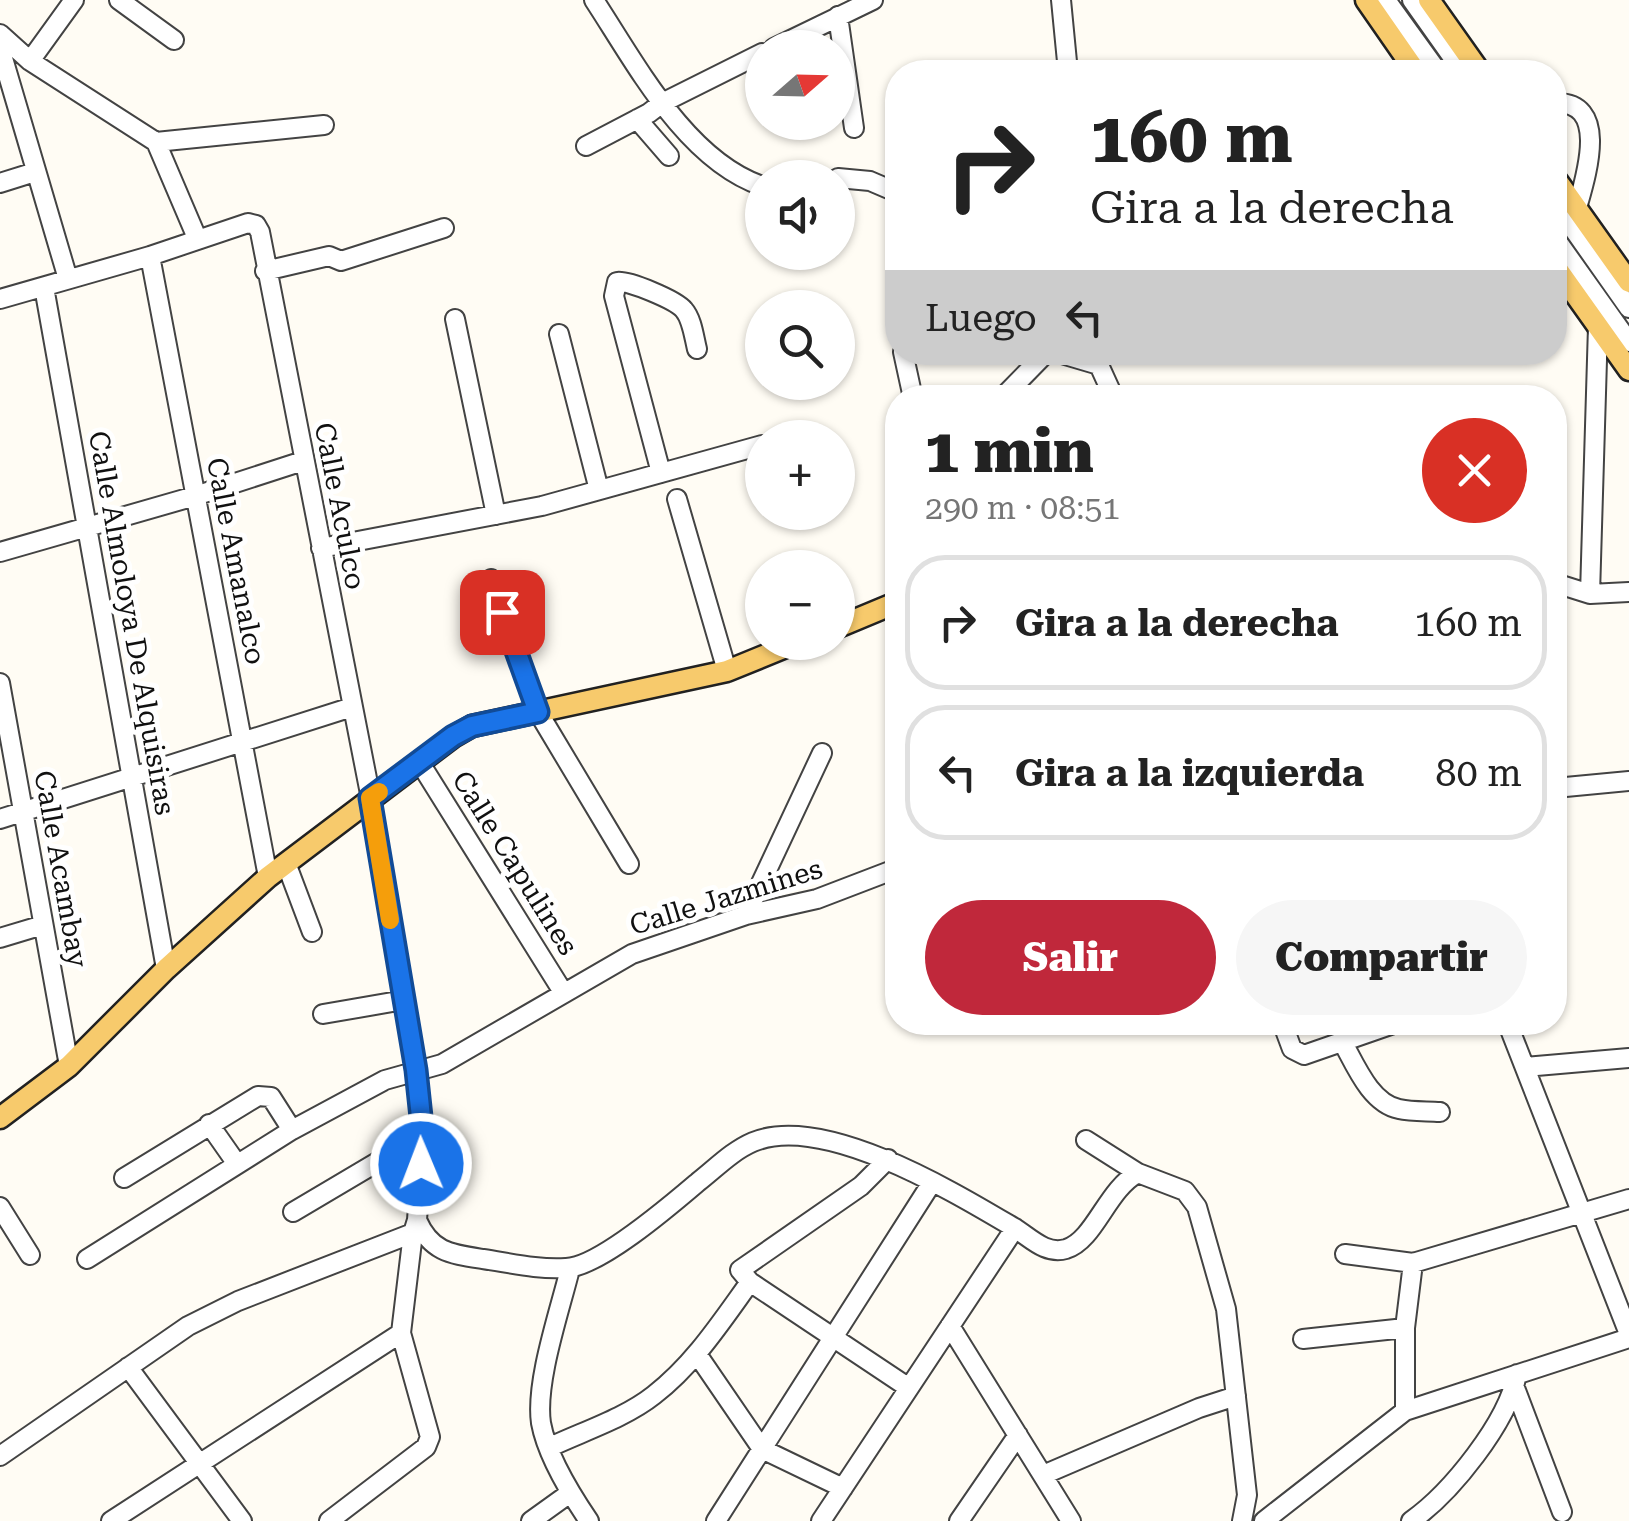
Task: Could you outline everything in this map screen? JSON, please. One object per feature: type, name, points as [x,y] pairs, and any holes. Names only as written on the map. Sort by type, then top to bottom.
[{"type":"main road","points":[[1366,0],[1402,60]]},
{"type":"main road","points":[[1428,0],[1471,60]]},
{"type":"main road","points":[[1567,195],[1629,282]]},
{"type":"main road","points":[[1567,283],[1629,370]]},
{"type":"main road","points":[[855,620],[885,607]]},
{"type":"main road","points":[[0,1118],[68,1066],[166,968],[268,877],[453,736],[472,726],[727,671],[754,660]]},
{"type":"street","points":[[10,54],[74,0]]},
{"type":"street","points":[[119,0],[174,40]]},
{"type":"street","points":[[594,0],[662,103],[717,161],[745,179]]},
{"type":"street","points":[[810,30],[873,0]]},
{"type":"street","points":[[1060,0],[1067,60]]},
{"type":"street","points":[[1386,0],[1429,60]]},
{"type":"street","points":[[1412,0],[1454,60]]},
{"type":"street","points":[[838,16],[840,30]]},
{"type":"street","points":[[0,34],[10,54],[35,172],[68,280]]},
{"type":"street","points":[[0,299],[150,256],[197,238],[156,142],[10,54]]},
{"type":"street","points":[[586,146],[745,62]]},
{"type":"street","points":[[1567,102],[1582,112],[1591,131],[1588,171],[1576,208]]},
{"type":"street","points":[[637,120],[669,156]]},
{"type":"street","points":[[156,142],[324,126]]},
{"type":"street","points":[[0,183],[35,172]]},
{"type":"street","points":[[855,180],[885,187]]},
{"type":"street","points":[[1567,220],[1629,308]]},
{"type":"street","name":"Calle Aculco","points":[[197,238],[248,222],[256,225],[370,798],[416,1070],[423,1136],[401,1334]]},
{"type":"street","points":[[266,271],[329,256],[341,261],[444,228]]},
{"type":"street","points":[[1567,255],[1629,342]]},
{"type":"street","name":"Calle Amanalco","points":[[150,256],[268,877]]},
{"type":"street","points":[[661,473],[614,296],[616,282],[629,282],[684,310],[697,349]]},
{"type":"street","name":"Calle Almoloya De Alquisiras","points":[[44,287],[166,968]]},
{"type":"street","points":[[454,318],[496,515]]},
{"type":"street","points":[[1590,594],[1598,326]]},
{"type":"street","points":[[559,334],[599,490]]},
{"type":"street","points":[[1015,385],[1034,365]]},
{"type":"street","points":[[321,548],[496,515],[745,450]]},
{"type":"street","points":[[0,552],[196,496],[303,460]]},
{"type":"street","points":[[677,499],[727,671]]},
{"type":"street","points":[[491,579],[538,712],[629,864]]},
{"type":"street","points":[[1567,587],[1590,594],[1629,592]]},
{"type":"street","name":"Calle Acambay","points":[[0,683],[68,1066]]},
{"type":"street","points":[[0,818],[352,707]]},
{"type":"street","points":[[746,915],[822,753]]},
{"type":"street","name":"Calle Capulines","points":[[420,763],[562,992]]},
{"type":"street","points":[[1567,787],[1629,781]]},
{"type":"street","points":[[286,863],[312,932]]},
{"type":"street","name":"Calle Jazmines","points":[[86,1258],[292,1130],[384,1080],[442,1064],[632,954],[746,915],[817,899],[885,873]]},
{"type":"street","points":[[0,938],[43,925]]},
{"type":"street","points":[[322,1014],[404,1000]]},
{"type":"street","points":[[1287,1035],[1292,1049],[1304,1055],[1360,1035]]},
{"type":"street","points":[[1264,1521],[1405,1411],[1516,1381],[1629,1336],[1512,1035]]},
{"type":"street","points":[[1342,1041],[1363,1079],[1379,1098],[1396,1109],[1440,1112]]},
{"type":"street","points":[[1525,1067],[1629,1058]]},
{"type":"street","points":[[124,1178],[209,1124],[264,1095],[292,1130]]},
{"type":"street","points":[[209,1124],[238,1164]]},
{"type":"street","points":[[293,1212],[423,1136]]},
{"type":"street","points":[[0,1456],[188,1326],[415,1226],[443,1253],[570,1269],[609,1249],[654,1218],[734,1152],[756,1140],[823,1138],[888,1158],[1015,1228],[1042,1248],[1064,1250],[1082,1239],[1117,1187],[1138,1173]]},
{"type":"street","points":[[1086,1140],[1138,1173],[1185,1191],[1203,1223],[1226,1309],[1247,1495],[1242,1521]]},
{"type":"street","points":[[550,1447],[654,1395],[697,1354],[745,1276],[860,1186],[888,1158]]},
{"type":"street","points":[[716,1521],[932,1184]]},
{"type":"street","points":[[1345,1254],[1413,1263],[1629,1198]]},
{"type":"street","points":[[0,1207],[30,1255]]},
{"type":"street","points":[[821,1521],[1015,1228]]},
{"type":"street","points":[[1405,1411],[1405,1328],[1413,1263]]},
{"type":"street","points":[[570,1269],[541,1392],[542,1424],[570,1494],[589,1521]]},
{"type":"street","points":[[745,1276],[909,1388]]},
{"type":"street","points":[[950,1326],[1072,1521]]},
{"type":"street","points":[[1303,1339],[1405,1328]]},
{"type":"street","points":[[111,1521],[401,1334],[428,1426],[426,1447],[329,1521]]},
{"type":"street","points":[[697,1354],[762,1449],[843,1488]]},
{"type":"street","points":[[128,1367],[242,1521]]},
{"type":"street","points":[[1516,1381],[1562,1512]]},
{"type":"street","points":[[1412,1521],[1452,1484],[1480,1450],[1516,1381]]},
{"type":"street","points":[[1043,1475],[1236,1396]]},
{"type":"street","points":[[958,1521],[1018,1435]]},
{"type":"street","points":[[531,1521],[570,1494]]},
{"type":"slow traffic","points":[[379,792],[370,798],[390,920]]},
{"type":"route","points":[[421,1164],[423,1136],[416,1070],[370,798],[472,726],[538,712],[502,612]]}]
